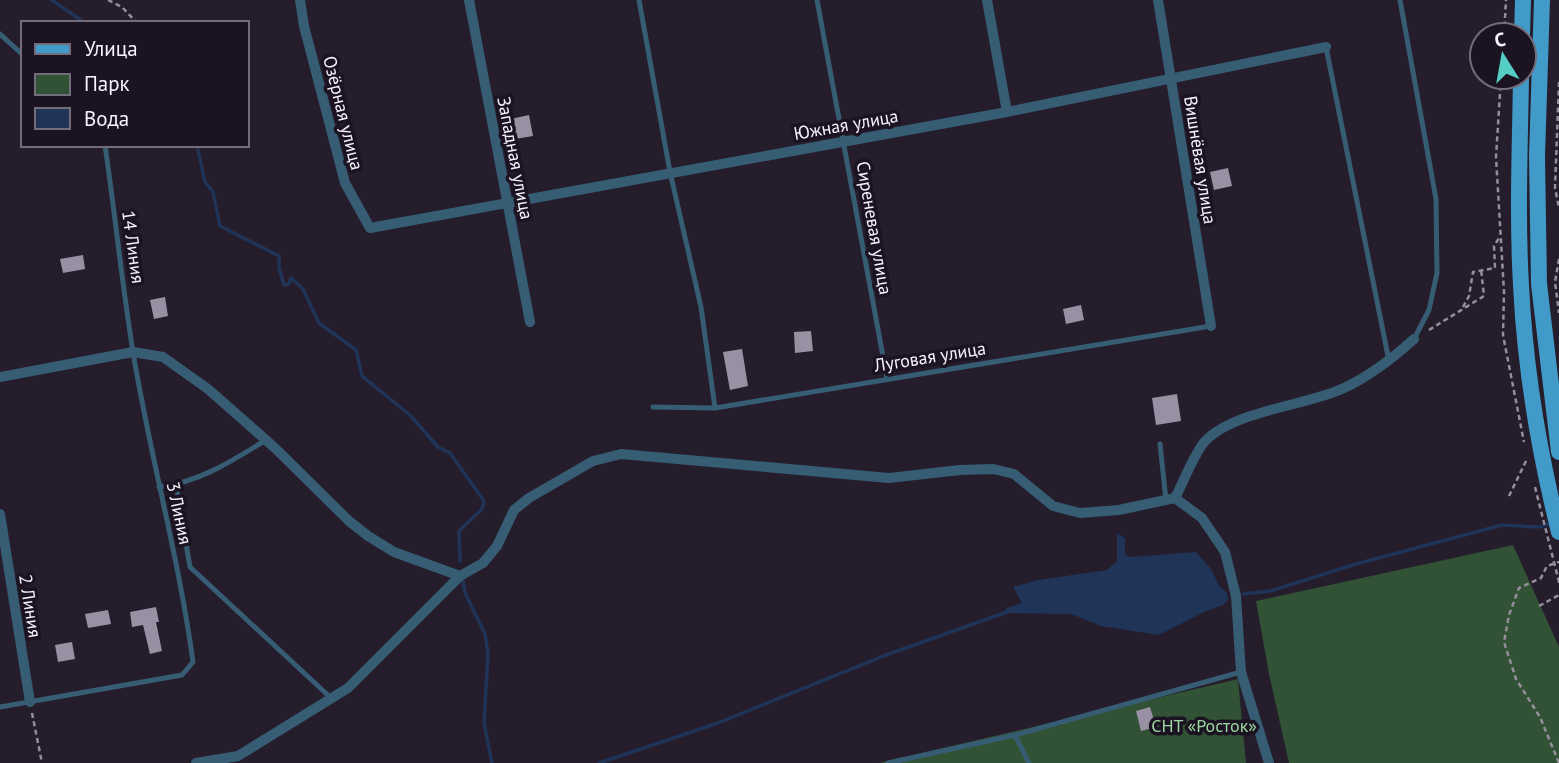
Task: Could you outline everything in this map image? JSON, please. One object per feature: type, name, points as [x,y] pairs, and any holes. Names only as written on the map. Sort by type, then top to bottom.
[{"type":"main road","points":[[1522,21],[1523,0]]},
{"type":"main road","points":[[1542,0],[1537,156],[1539,284],[1559,452]]},
{"type":"main road","points":[[1521,91],[1521,286],[1538,483],[1559,532]]},
{"type":"street","name":"Озёрная улица","points":[[300,0],[304,26],[345,183],[370,228]]},
{"type":"street","name":"Западная улица","points":[[469,0],[530,321]]},
{"type":"street","points":[[987,0],[1007,112]]},
{"type":"street","name":"Вишнёвая улица","points":[[1158,0],[1211,326]]},
{"type":"street","name":"Южная улица","points":[[370,228],[1007,112],[1326,47]]},
{"type":"street","points":[[1171,499],[1203,444],[1223,428],[1253,416],[1343,389],[1389,361],[1414,339]]},
{"type":"street","points":[[0,377],[133,352],[163,357],[208,389],[368,536],[394,552],[460,576]]},
{"type":"street","points":[[196,763],[238,756],[348,688],[460,576],[490,555],[497,547],[513,510],[593,461],[621,454],[889,478],[993,469],[1014,474],[1053,506],[1080,513],[1119,510],[1171,499],[1202,518],[1225,552],[1236,596],[1241,672],[1269,763]]},
{"type":"street","name":"2 Линия","points":[[0,514],[30,702]]},
{"type":"lane","points":[[639,0],[670,172],[701,307],[715,408]]},
{"type":"lane","name":"Сиреневая улица","points":[[817,0],[887,378]]},
{"type":"lane","points":[[1400,0],[1436,199],[1437,273],[1429,310],[1414,339]]},
{"type":"lane","points":[[0,34],[21,53]]},
{"type":"lane","points":[[1326,47],[1389,361]]},
{"type":"lane","name":"14 Линия","points":[[105,147],[133,352]]},
{"type":"lane","name":"Луговая улица","points":[[653,407],[715,408],[1211,326]]},
{"type":"lane","name":"3 Линия","points":[[30,702],[182,676],[193,662],[185,607],[133,352]]},
{"type":"lane","points":[[159,487],[176,485],[225,466],[266,440]]},
{"type":"lane","points":[[1160,444],[1171,499]]},
{"type":"lane","points":[[176,485],[190,567],[331,698]]},
{"type":"lane","points":[[888,763],[1015,735],[1241,672]]},
{"type":"lane","points":[[0,707],[30,702]]},
{"type":"lane","points":[[1015,735],[1029,763]]},
{"type":"path","points":[[108,0],[122,7],[135,21]]},
{"type":"path","points":[[1505,21],[1506,0]]},
{"type":"path","points":[[1559,82],[1555,188],[1559,208]]},
{"type":"path","points":[[1500,91],[1496,157],[1504,292],[1503,335],[1525,446]]},
{"type":"path","points":[[1461,310],[1467,300],[1473,272],[1495,268],[1494,246],[1500,235]]},
{"type":"path","points":[[1559,259],[1555,282],[1559,313]]},
{"type":"path","points":[[1414,339],[1484,296],[1481,269]]},
{"type":"path","points":[[1509,496],[1527,459],[1530,468]]},
{"type":"path","points":[[1538,483],[1559,582]]},
{"type":"path","points":[[1559,562],[1547,566],[1541,578],[1519,589],[1509,615],[1504,642],[1516,679],[1539,717],[1559,763]]},
{"type":"path","points":[[1539,606],[1559,595]]},
{"type":"path","points":[[30,702],[42,763]]},
{"type":"green space","points":[[1513,545],[1559,647],[1559,763],[1289,763],[1256,601]]},
{"type":"green space","name":"СНТ «Росток»","points":[[1238,679],[1246,763],[879,763]]},
{"type":"water","points":[[1117,533],[1125,538],[1125,555],[1130,557],[1196,552],[1212,570],[1219,586],[1227,593],[1228,600],[1223,605],[1159,635],[1101,626],[1071,614],[1004,613],[1007,608],[1022,603],[1013,587],[1038,580],[1107,570],[1117,561]]},
{"type":"building","points":[[529,115],[533,136],[515,139],[511,119]]},
{"type":"building","points":[[1228,168],[1232,186],[1214,190],[1210,172]]},
{"type":"building","points":[[83,255],[85,269],[63,273],[60,259]]},
{"type":"building","points":[[165,297],[168,316],[154,319],[150,300]]},
{"type":"building","points":[[1081,305],[1084,320],[1066,324],[1063,309]]},
{"type":"building","points":[[811,331],[813,351],[795,353],[794,332]]},
{"type":"building","points":[[742,349],[748,386],[730,390],[723,352]]},
{"type":"building","points":[[1177,394],[1181,421],[1156,425],[1152,398]]},
{"type":"building","points":[[156,607],[162,651],[150,654],[143,625],[132,627],[130,612]]},
{"type":"building","points":[[108,610],[111,624],[88,628],[85,614]]},
{"type":"building","points":[[72,642],[75,659],[58,662],[55,645]]},
{"type":"building","points":[[1150,707],[1156,727],[1141,731],[1136,711]]},
{"type":"waterway","points":[[52,0],[82,21]]},
{"type":"waterway","points":[[197,147],[205,182],[213,192],[220,226],[279,256],[284,285],[289,284],[291,278],[303,289],[319,323],[356,350],[362,376],[410,415],[438,447],[450,453],[484,501],[482,509],[459,531],[460,561]]},
{"type":"waterway","points":[[1244,594],[1270,591],[1356,564],[1502,525],[1538,527],[1551,524]]},
{"type":"waterway","points":[[463,580],[465,593],[485,634],[488,654],[484,723],[492,763]]},
{"type":"waterway","points":[[599,763],[718,723],[886,655],[1007,612]]}]
